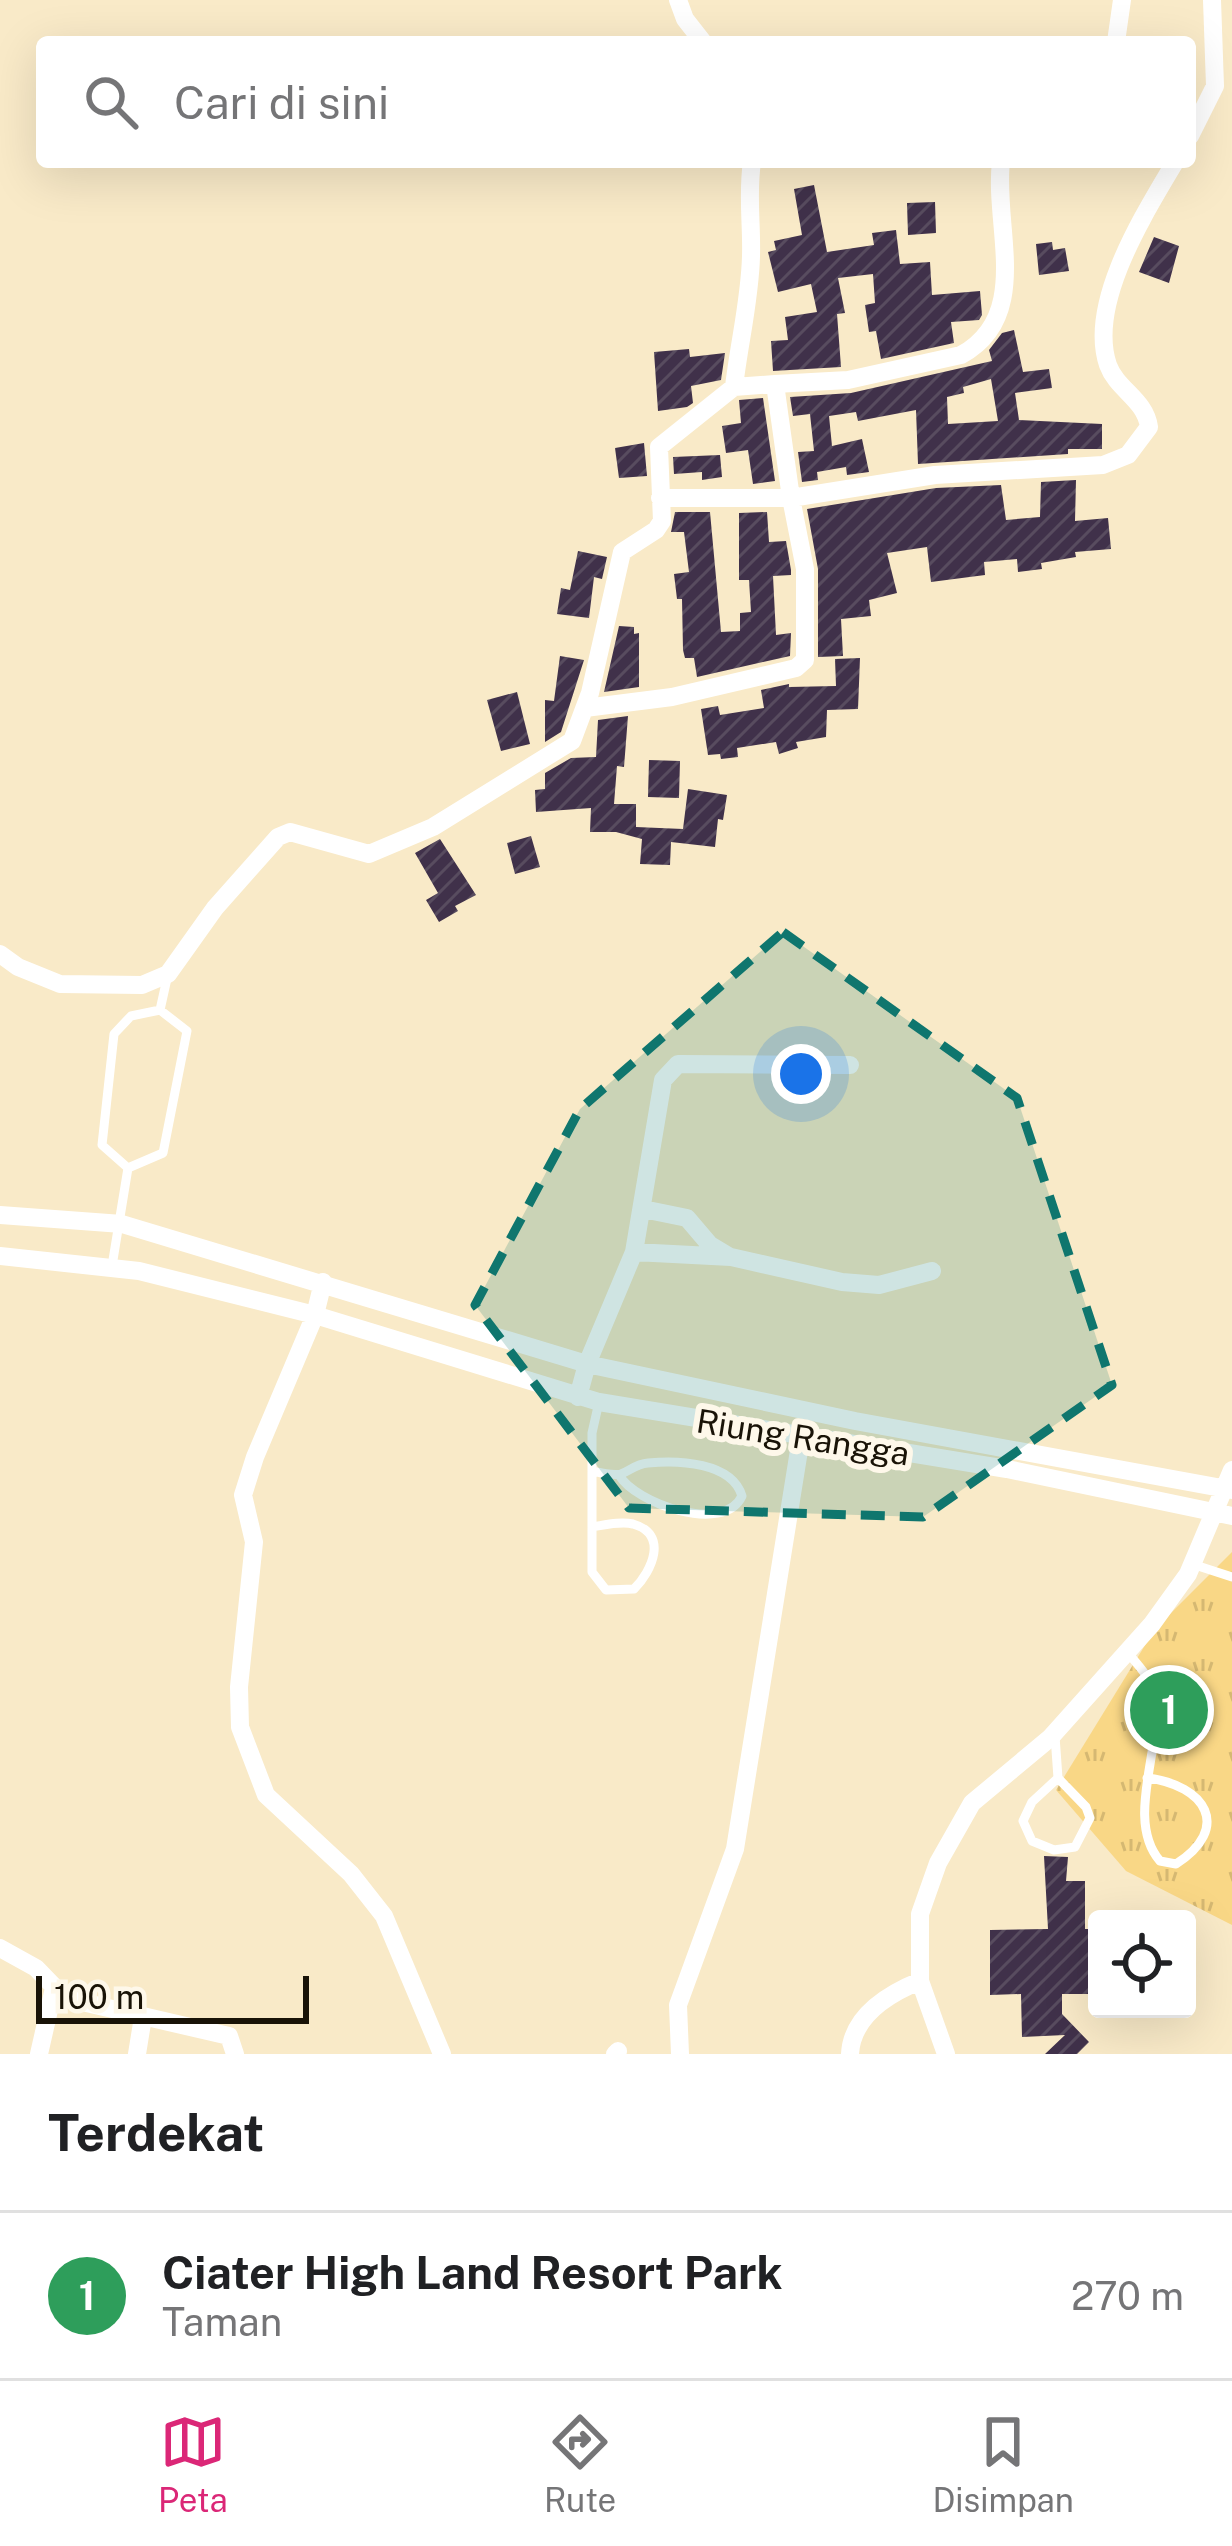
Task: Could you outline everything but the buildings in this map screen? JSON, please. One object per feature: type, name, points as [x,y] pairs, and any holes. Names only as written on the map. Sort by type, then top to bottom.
[{"type":"street","points":[[678,0],[698,36]]},
{"type":"street","points":[[1117,36],[1121,0]]},
{"type":"street","points":[[1196,124],[1215,86],[1212,0]]},
{"type":"street","points":[[734,387],[748,296],[751,168]]},
{"type":"street","points":[[0,954],[60,984],[142,985],[168,974],[215,908],[278,837],[290,832],[369,854],[400,843],[572,741],[585,708],[622,552],[660,526],[657,455],[662,440],[734,387],[848,380],[961,356],[975,348],[1005,295],[1009,272],[997,195],[1000,168]]},
{"type":"street","points":[[660,498],[791,498],[935,475],[1103,465],[1128,455],[1149,427],[1147,415],[1106,361],[1111,294],[1125,246],[1171,168]]},
{"type":"street","points":[[585,708],[672,697],[802,665],[806,656],[805,569],[775,384]]},
{"type":"street","points":[[578,1397],[586,1364],[634,1252],[669,1070],[678,1064],[850,1065]]},
{"type":"street","points":[[643,1209],[687,1218],[710,1245],[731,1257]]},
{"type":"street","points":[[0,1215],[122,1224],[586,1364],[855,1421],[1230,1483],[1224,1514],[1152,1624],[1055,1732],[972,1803],[938,1863],[920,1914],[920,1982],[946,2054]]},
{"type":"street","points":[[634,1252],[731,1257],[842,1282],[879,1285],[932,1271]]},
{"type":"street","name":"Riung Rangga","points":[[0,1256],[139,1271],[315,1315],[599,1402],[1007,1469],[1224,1514]]},
{"type":"street","points":[[323,1282],[315,1315],[243,1495],[254,1542],[239,1687],[240,1727],[266,1795],[351,1874],[384,1916],[442,2054]]},
{"type":"street","points":[[680,2054],[678,2006],[735,1849],[801,1438]]},
{"type":"street","points":[[0,1948],[36,1968],[65,1998],[229,2036],[236,2054]]},
{"type":"street","points":[[850,2054],[850,2042],[862,2020],[890,1994],[920,1982]]},
{"type":"street","points":[[39,2054],[54,1988]]},
{"type":"street","points":[[137,2054],[143,2017]]},
{"type":"lane","points":[[160,1010],[168,974]]},
{"type":"lane","points":[[160,1010],[187,1031],[163,1153],[128,1168],[102,1145],[114,1034],[131,1016],[160,1010]]},
{"type":"lane","points":[[112,1268],[128,1168]]},
{"type":"lane","points":[[592,1527],[635,1524],[648,1532],[656,1546],[652,1566],[634,1589],[606,1590],[597,1581],[590,1557],[592,1433],[599,1402]]},
{"type":"lane","points":[[592,1471],[619,1475],[644,1462],[692,1464],[726,1474],[742,1496],[738,1506],[726,1513],[704,1516],[634,1494],[619,1475]]},
{"type":"lane","points":[[1192,1564],[1232,1576]]},
{"type":"lane","points":[[1127,1652],[1147,1676],[1154,1695],[1156,1720],[1147,1778],[1150,1846],[1160,1861],[1175,1864],[1198,1851],[1209,1833],[1207,1810],[1190,1789],[1147,1778]]},
{"type":"lane","points":[[1055,1732],[1058,1778],[1086,1807],[1090,1818],[1075,1846],[1054,1850],[1032,1841],[1022,1821],[1032,1802],[1058,1778]]},
{"type":"highlighted area","points":[[783,932],[1017,1098],[1112,1385],[923,1517],[629,1508],[475,1305],[580,1109]]},
{"type":"green space","points":[[1232,1552],[1232,1925],[1126,1871],[1056,1790],[1155,1629]]},
{"type":"place","name":"Ciater High Land Resort Park","points":[[1169,1710]]}]
